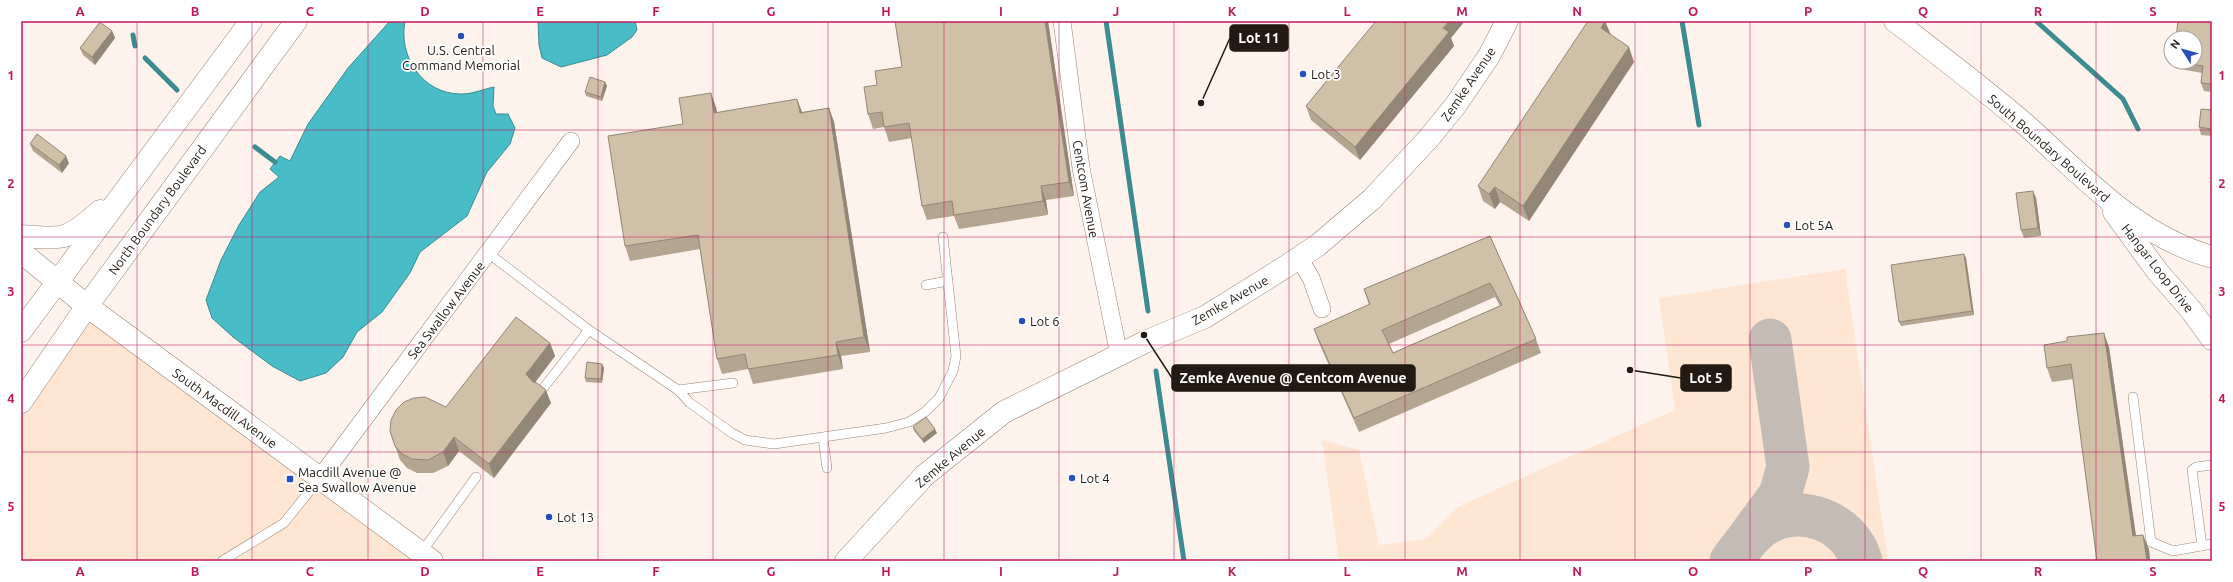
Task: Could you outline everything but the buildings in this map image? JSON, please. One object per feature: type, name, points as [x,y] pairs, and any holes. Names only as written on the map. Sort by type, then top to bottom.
[{"type":"street","points":[[21,331],[252,21]]},
{"type":"street","name":"North Boundary Boulevard","points":[[21,402],[86,306],[296,21]]},
{"type":"street","name":"Centcom Avenue","points":[[1062,21],[1081,168],[1119,355]]},
{"type":"street","name":"Zemke Avenue","points":[[846,561],[925,475],[1004,412],[1119,355],[1205,317],[1318,245],[1372,199],[1429,138],[1455,106],[1489,56],[1507,21]]},
{"type":"street","name":"South Boundary Boulevard","points":[[1895,21],[2024,124],[2103,196],[2158,235],[2179,246],[2212,257]]},
{"type":"street","name":"Sea Swallow Avenue","points":[[320,478],[571,141]]},
{"type":"street","points":[[21,236],[58,239],[79,230],[135,179]]},
{"type":"street","name":"Hangar Loop Drive","points":[[2103,196],[2157,271],[2191,310],[2212,339]]},
{"type":"street","name":"South Macdill Avenue","points":[[21,252],[86,306],[426,557]]},
{"type":"street","points":[[1299,258],[1311,278],[1322,309]]},
{"type":"lane","points":[[488,253],[589,330],[678,390],[690,404],[732,433],[745,440],[774,444],[823,438],[901,425],[925,412],[939,398],[953,371],[956,356],[943,237]]},
{"type":"lane","points":[[926,285],[948,281]]},
{"type":"lane","points":[[541,391],[589,330]]},
{"type":"lane","points":[[678,390],[733,383]]},
{"type":"lane","points":[[2133,397],[2151,542],[2173,551],[2212,544]]},
{"type":"lane","points":[[823,438],[827,468]]},
{"type":"lane","points":[[2202,546],[2192,470],[2196,467],[2212,465]]},
{"type":"lane","points":[[426,557],[476,477]]},
{"type":"lane","points":[[222,561],[284,523],[320,478]]},
{"type":"shaded area","points":[[1845,269],[1888,561],[1339,561],[1322,440],[1359,450],[1379,545],[1426,539],[1459,506],[1675,410],[1659,298]]},
{"type":"shaded area","points":[[87,306],[432,561],[21,561],[21,394]]},
{"type":"water","points":[[390,21],[405,21],[405,48],[416,71],[425,80],[435,88],[461,94],[494,87],[493,106],[496,114],[508,114],[515,128],[510,144],[487,172],[467,216],[420,252],[410,273],[382,312],[357,332],[343,357],[326,373],[300,381],[272,366],[233,337],[212,318],[206,300],[221,260],[239,225],[260,192],[279,177],[270,169],[280,156],[290,161],[308,124],[348,68]]},
{"type":"water","points":[[538,21],[635,21],[637,30],[632,37],[607,55],[561,67],[542,58],[539,45]]},
{"type":"waterway","points":[[1106,21],[1148,311]]},
{"type":"waterway","points":[[1682,21],[1699,125]]},
{"type":"waterway","points":[[2036,21],[2123,99],[2138,129]]},
{"type":"waterway","points":[[133,35],[135,46]]},
{"type":"waterway","points":[[145,58],[177,90]]},
{"type":"waterway","points":[[255,147],[275,162]]},
{"type":"waterway","points":[[1156,371],[1184,561]]},
{"type":"taxiway","points":[[1749,537],[1780,495],[1788,467],[1770,340]]},
{"type":"taxiway","points":[[1731,561],[1754,533],[1764,525],[1778,518],[1792,515],[1822,519],[1835,526],[1846,535],[1855,547],[1861,561]]},
{"type":"place","name":"U.S. Central Command Memorial","points":[[461,36]]},
{"type":"place","name":"Lot 3","points":[[1303,74]]},
{"type":"place","name":"Lot 11","points":[[1201,103]]},
{"type":"place","name":"Lot 5A","points":[[1787,225]]},
{"type":"place","name":"Lot 6","points":[[1022,321]]},
{"type":"place","name":"Zemke Avenue @ Centcom Avenue","points":[[1144,335]]},
{"type":"place","name":"Lot 5","points":[[1630,370]]},
{"type":"place","name":"Lot 4","points":[[1072,478]]},
{"type":"place","name":"Macdill Avenue @ Sea Swallow Avenue","points":[[290,479]]},
{"type":"place","name":"Lot 13","points":[[549,517]]}]
